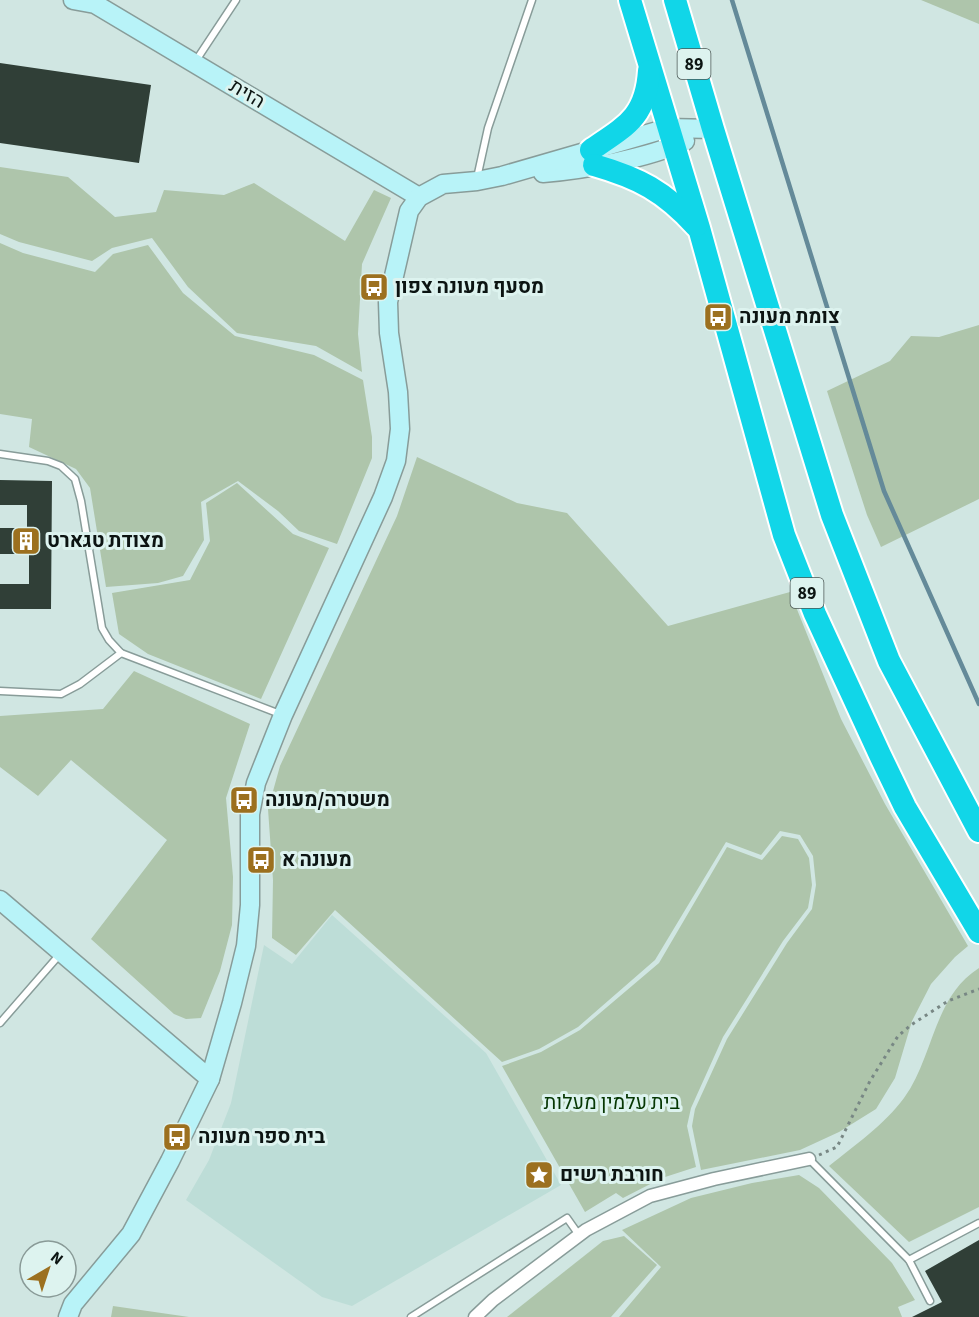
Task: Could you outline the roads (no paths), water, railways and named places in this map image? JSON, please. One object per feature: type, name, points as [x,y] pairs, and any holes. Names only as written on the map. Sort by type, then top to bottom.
[{"type":"highway","name":"89","points":[[630,0],[699,228],[784,535],[815,614],[905,807],[979,932]]},
{"type":"highway","name":"89","points":[[675,0],[832,515],[889,662],[979,831]]},
{"type":"highway","points":[[650,63],[648,90],[640,110],[592,158],[653,188],[675,203],[699,228]]},
{"type":"main road","name":"הזית","points":[[73,0],[96,2],[418,196]]},
{"type":"main road","points":[[68,1317],[74,1304],[131,1234],[210,1079],[246,945],[250,905],[250,814],[256,783],[283,715],[383,497],[396,461],[400,429],[398,392],[389,333],[388,302],[409,211],[418,196],[443,184],[477,181],[592,158],[671,137],[713,129]]},
{"type":"main road","points":[[0,900],[210,1079]]},
{"type":"street","points":[[475,1317],[493,1300],[579,1235],[650,1196],[714,1179],[809,1159]]},
{"type":"lane","points":[[195,63],[236,0]]},
{"type":"lane","points":[[477,181],[488,128],[532,0]]},
{"type":"lane","points":[[0,454],[48,461],[61,466],[75,479],[81,501],[102,628],[121,653],[283,715]]},
{"type":"lane","points":[[0,691],[61,694],[80,684],[121,653]]},
{"type":"lane","points":[[0,1023],[61,953]]},
{"type":"lane","points":[[809,1159],[909,1260],[930,1301]]},
{"type":"lane","points":[[411,1317],[567,1218],[579,1235]]},
{"type":"lane","points":[[909,1260],[979,1224]]},
{"type":"waterway","points":[[732,0],[884,491],[979,704]]},
{"type":"place","name":"מסעף מעונה צפון","points":[[374,287]]},
{"type":"place","name":"צומת מעונה","points":[[718,317]]},
{"type":"place","name":"מצודת טגארט","points":[[26,541]]},
{"type":"place","name":"משטרה/מעונה","points":[[244,800]]},
{"type":"place","name":"מעונה א","points":[[261,860]]},
{"type":"place","name":"בית ספר מעונה","points":[[177,1137]]},
{"type":"place","name":"חורבת רשים","points":[[539,1175]]},
{"type":"park label","name":"בית עלמין מעלות","points":[[612,1103]]}]
